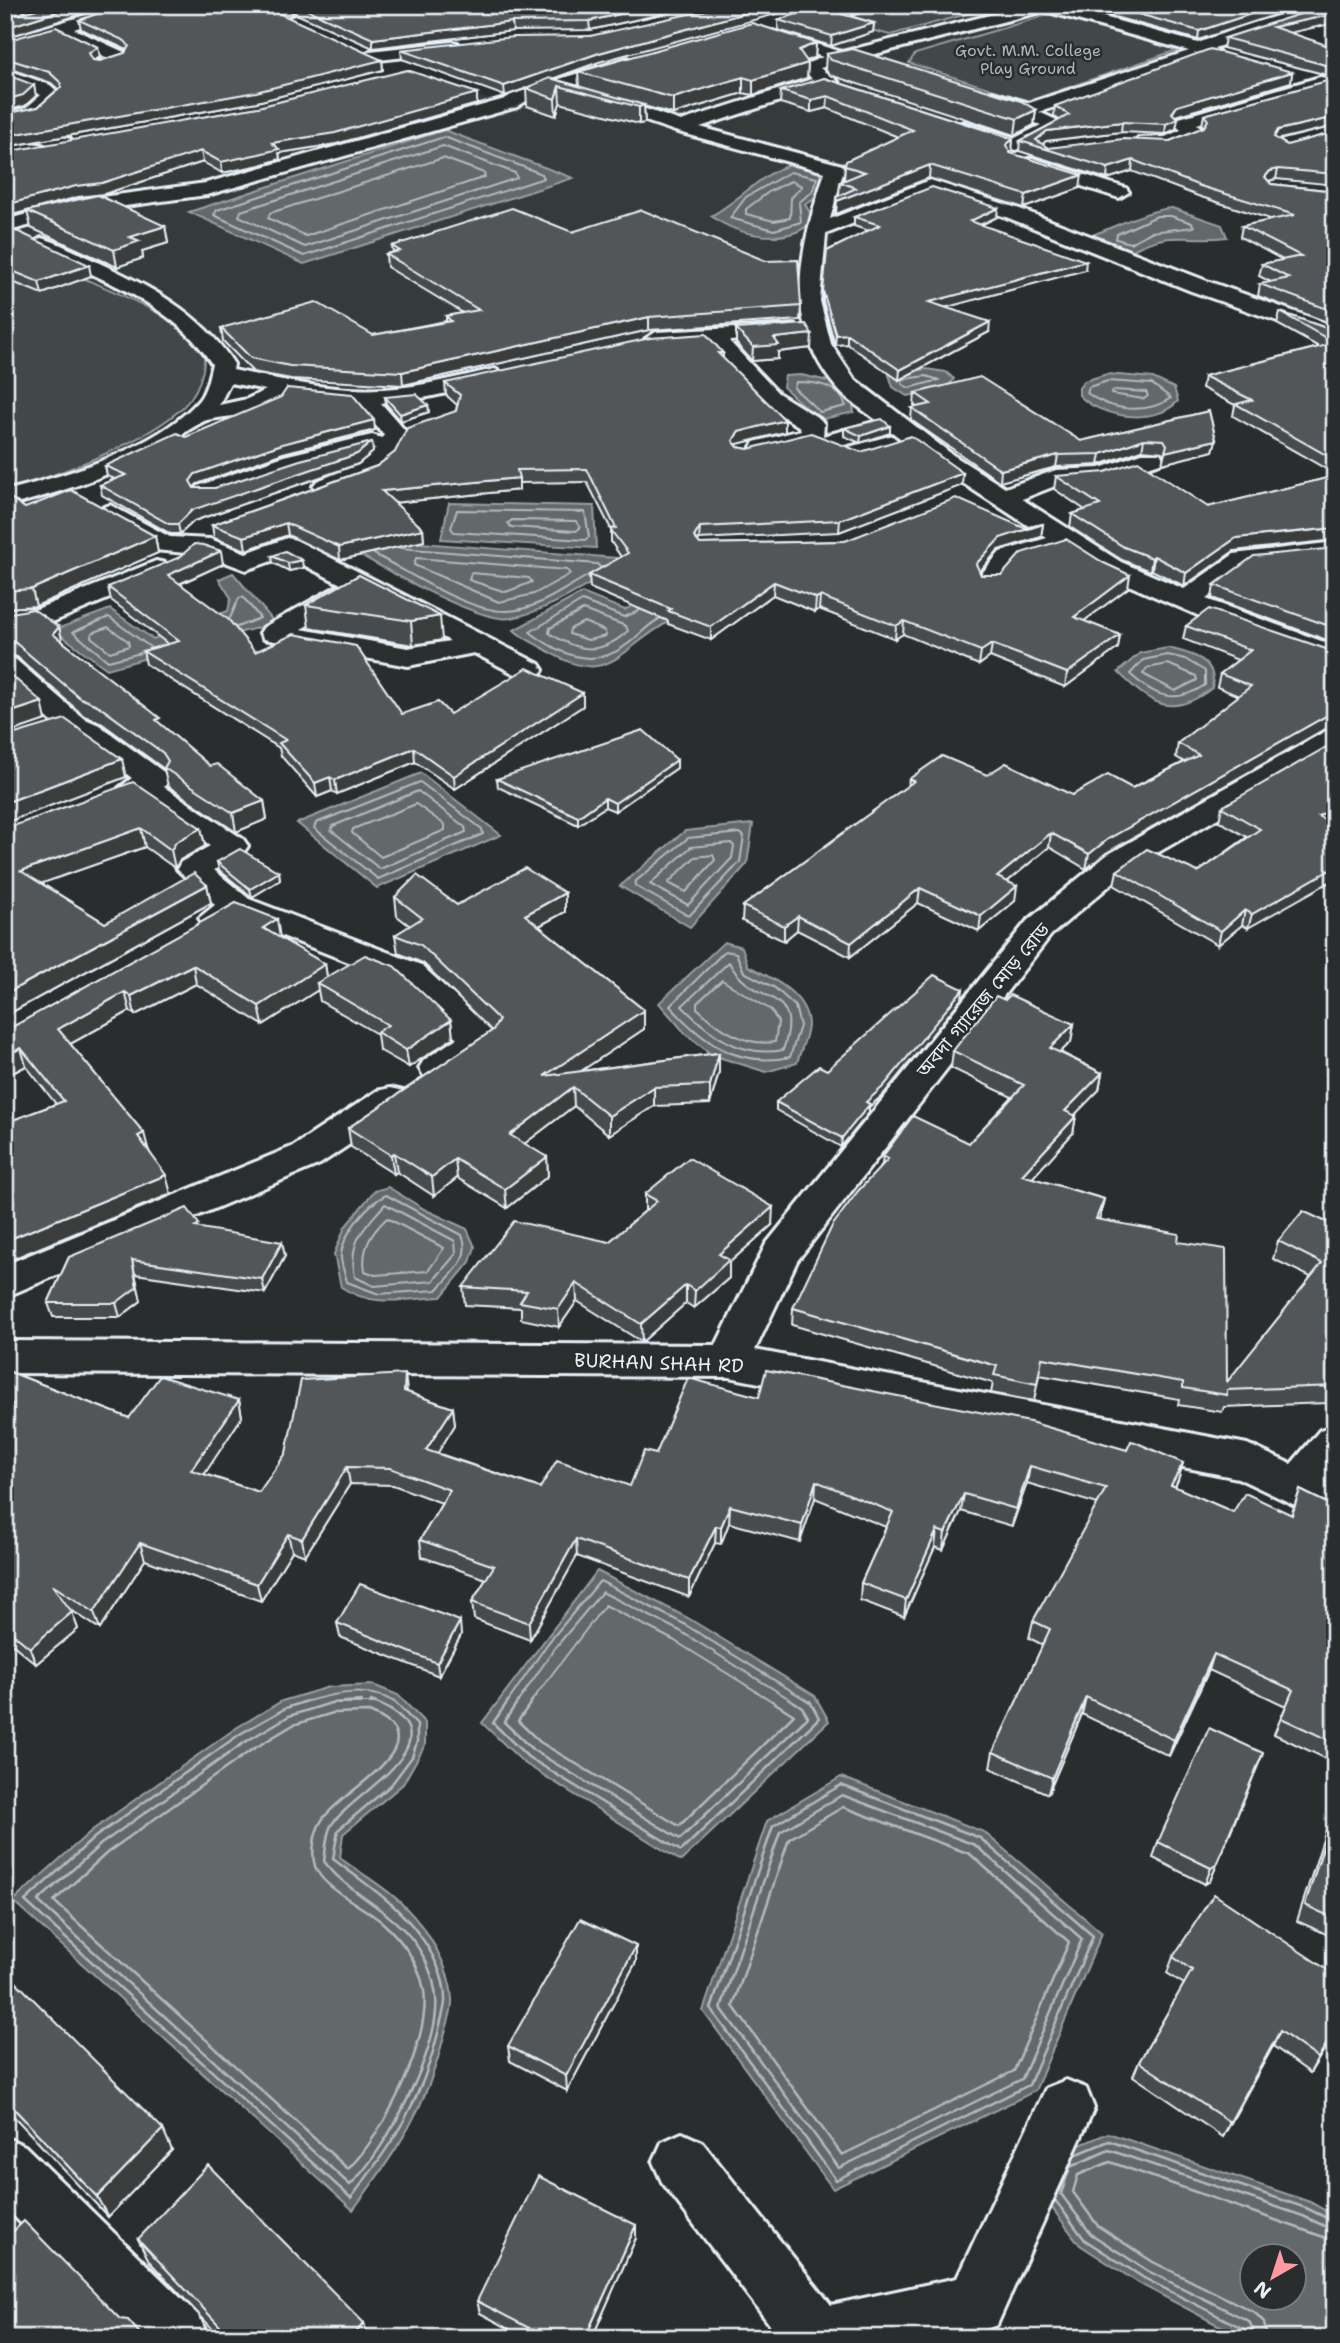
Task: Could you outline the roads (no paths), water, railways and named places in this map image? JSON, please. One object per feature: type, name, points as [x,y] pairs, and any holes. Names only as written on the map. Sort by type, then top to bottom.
[{"type":"street","points":[[5,44],[138,5]]},
{"type":"street","points":[[255,5],[300,25]]},
{"type":"street","points":[[276,14],[312,5]]},
{"type":"street","points":[[1080,16],[1098,5]]},
{"type":"street","points":[[1206,51],[1204,46],[1249,29],[1332,5]]},
{"type":"street","points":[[849,89],[823,81],[809,66],[1043,6],[1229,57]]},
{"type":"street","points":[[777,23],[752,30],[886,64]]},
{"type":"street","points":[[59,28],[120,57],[101,64]]},
{"type":"street","points":[[370,56],[472,45]]},
{"type":"street","points":[[350,47],[410,71]]},
{"type":"street","points":[[977,93],[1029,109],[1206,51]]},
{"type":"street","points":[[5,229],[79,206],[207,189],[505,105],[551,87],[646,58]]},
{"type":"street","points":[[1286,73],[1327,84]]},
{"type":"street","points":[[5,74],[44,89],[52,95],[32,112],[5,118]]},
{"type":"street","points":[[681,127],[823,81]]},
{"type":"street","points":[[1155,157],[1136,142],[1167,143],[1195,131],[1182,123],[1327,84]]},
{"type":"street","points":[[551,87],[612,102],[681,127],[835,169],[816,231],[809,301],[820,344],[845,384],[904,430],[995,493],[1112,568],[1186,600],[1335,656]]},
{"type":"street","points":[[473,93],[505,105]]},
{"type":"street","points":[[5,101],[47,100]]},
{"type":"street","points":[[951,123],[1016,144],[1056,124],[1028,114],[1029,109]]},
{"type":"street","points":[[5,133],[41,136],[63,143]]},
{"type":"street","points":[[17,153],[84,139]]},
{"type":"street","points":[[1016,159],[1119,192]]},
{"type":"street","points":[[816,231],[930,186],[1013,212],[1147,262],[1199,286],[1335,334]]},
{"type":"street","points":[[5,229],[152,297],[217,349],[223,364],[209,403],[197,413],[119,461],[60,484],[5,499]]},
{"type":"street","points":[[637,343],[816,328]]},
{"type":"street","points":[[712,335],[770,398],[813,424],[822,438],[859,455],[904,430]]},
{"type":"street","points":[[221,374],[279,386],[361,395],[421,391],[517,371]]},
{"type":"street","points":[[197,413],[229,413],[275,396],[279,386]]},
{"type":"street","points":[[421,391],[446,408]]},
{"type":"street","points":[[361,395],[396,434]]},
{"type":"street","points":[[207,491],[293,461],[422,428]]},
{"type":"street","points":[[304,494],[368,471],[385,458],[396,434]]},
{"type":"street","points":[[747,452],[822,438]]},
{"type":"street","points":[[961,498],[995,493],[1056,477],[1103,475],[1151,458]]},
{"type":"street","points":[[293,461],[330,485]]},
{"type":"street","points":[[60,484],[164,544],[211,547],[246,562],[287,546],[529,670]]},
{"type":"street","points":[[5,622],[18,615],[40,617],[172,562],[204,529],[217,524]]},
{"type":"street","points":[[990,579],[1009,558],[1068,540]]},
{"type":"street","points":[[1186,600],[1243,560],[1335,550]]},
{"type":"street","points":[[362,584],[274,633],[408,657],[478,643]]},
{"type":"street","points":[[10,674],[72,724],[88,730],[154,780],[104,800]]},
{"type":"street","points":[[38,735],[72,724]]},
{"type":"street","name":"অবদা গ্যারেজ মোড় রোড","points":[[729,1362],[780,1254],[1039,928],[1118,862],[1335,738]]},
{"type":"street","points":[[5,1282],[307,1155],[480,1039],[409,973],[237,906],[193,869],[232,846],[141,786]]},
{"type":"street","points":[[188,933],[237,906]]},
{"type":"street","name":"BURHAN SHAH RD","points":[[5,1357],[729,1362],[1247,1462],[1316,1497]]},
{"type":"street","points":[[1316,1497],[1335,1442]]},
{"type":"street","points":[[682,2162],[818,2338],[976,2304],[1066,2108]]},
{"type":"street","points":[[5,2166],[177,2338]]},
{"type":"water","points":[[444,130],[573,178],[304,264],[189,212]]},
{"type":"water","points":[[789,165],[828,172],[817,198],[805,204],[814,220],[803,228],[791,234],[763,236],[735,229],[711,216],[758,182]]},
{"type":"water","points":[[1172,208],[1222,225],[1227,237],[1168,238],[1131,251],[1087,237],[1141,216]]},
{"type":"water","points":[[926,369],[946,372],[954,379],[939,390],[907,396],[893,387],[889,375]]},
{"type":"water","points":[[1107,374],[1153,378],[1174,388],[1178,401],[1168,409],[1143,416],[1114,414],[1100,409],[1079,395],[1079,388],[1084,381]]},
{"type":"water","points":[[801,375],[833,382],[852,399],[854,412],[819,420],[783,387],[785,376]]},
{"type":"water","points":[[449,503],[594,506],[596,548],[441,539]]},
{"type":"water","points":[[343,537],[617,558],[619,567],[539,610],[511,618],[496,617],[476,612],[401,578],[343,545]]},
{"type":"water","points":[[233,573],[275,623],[107,669],[54,630],[110,609],[153,639],[228,611],[231,598],[219,579]]},
{"type":"water","points":[[671,584],[670,621],[625,653],[599,666],[585,666],[567,661],[514,630],[582,593],[625,610]]},
{"type":"water","points":[[1168,648],[1194,656],[1207,664],[1213,678],[1212,688],[1185,704],[1162,704],[1151,700],[1118,672],[1140,653]]},
{"type":"water","points":[[421,773],[501,835],[377,888],[297,823]]},
{"type":"water","points":[[753,824],[747,864],[690,927],[620,886],[685,831]]},
{"type":"water","points":[[724,942],[742,947],[748,966],[787,988],[802,1005],[808,1026],[797,1063],[766,1072],[712,1055],[685,1033],[659,1003]]},
{"type":"water","points":[[388,1187],[424,1209],[467,1229],[475,1247],[470,1262],[441,1297],[377,1300],[353,1294],[341,1287],[334,1254],[345,1227],[374,1191]]},
{"type":"water","points":[[597,1571],[688,1618],[815,1696],[829,1721],[681,1861],[524,1763],[482,1723]]},
{"type":"water","points":[[373,1685],[398,1695],[425,1723],[425,1745],[403,1784],[343,1834],[340,1858],[389,1893],[421,1926],[442,1961],[450,1986],[452,2004],[437,2062],[419,2108],[396,2148],[353,2210],[13,1901],[91,1831],[236,1728],[282,1701],[329,1687]]},
{"type":"water","points":[[841,1777],[984,1832],[1102,1933],[1035,2091],[833,2189],[703,2011],[767,1821]]},
{"type":"water","points":[[1108,2133],[1310,2202],[1335,2216],[1335,2338],[1248,2338],[1216,2324],[1140,2284],[1080,2245],[1043,2196],[1057,2155]]},
{"type":"park label","name":"Govt. M.M. College Play Ground","points":[[1028,59]]}]
